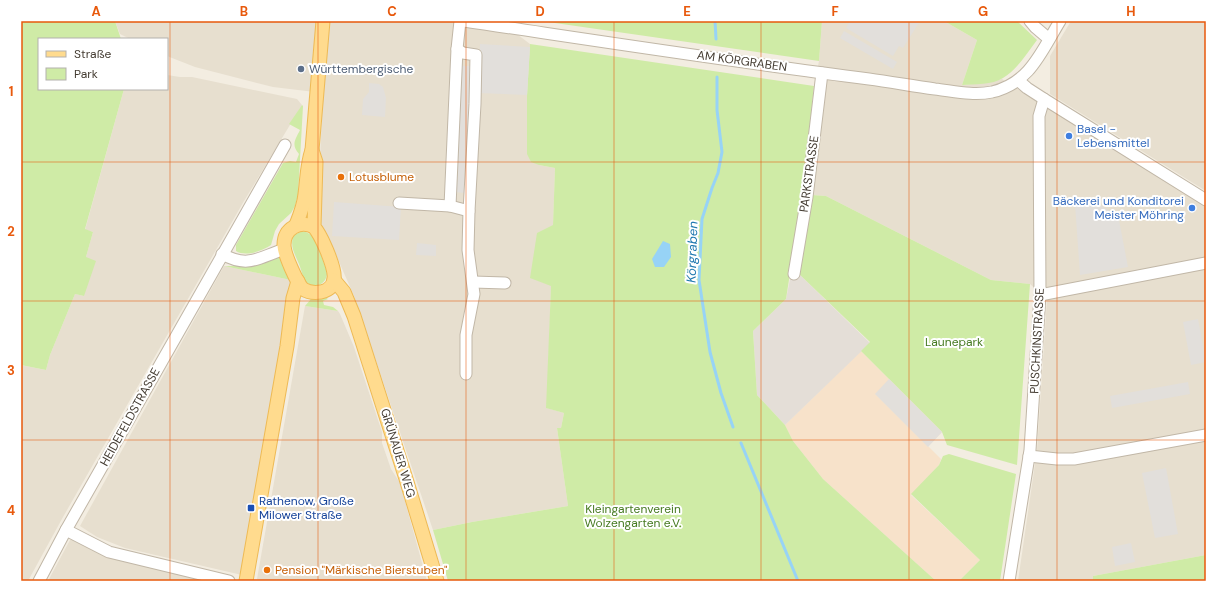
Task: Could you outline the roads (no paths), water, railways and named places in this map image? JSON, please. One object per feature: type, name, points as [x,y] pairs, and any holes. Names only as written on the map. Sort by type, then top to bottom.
[{"type":"main road","points":[[296,225],[305,224],[314,227],[318,232],[334,268],[334,280],[325,291],[309,293],[303,289],[284,249],[286,236],[296,225],[302,210],[309,160],[312,150],[323,21]]},
{"type":"main road","points":[[312,150],[316,166],[314,227]]},
{"type":"main road","name":"GRÜNAUER WEG","points":[[334,280],[344,292],[356,325],[437,581]]},
{"type":"main road","points":[[246,581],[287,346],[293,298],[298,281]]},
{"type":"main road","name":"GRÜNAUER WEG","points":[[325,291],[338,298],[356,325]]},
{"type":"main road","points":[[287,346],[300,304],[309,293]]},
{"type":"street","points":[[450,206],[457,49],[460,21]]},
{"type":"street","name":"AM KÖRGRABEN","points":[[464,21],[967,93],[992,92],[1019,81]]},
{"type":"street","points":[[1030,21],[1034,27],[1049,38]]},
{"type":"street","points":[[1060,21],[1035,63],[1019,81],[1044,100],[1206,200]]},
{"type":"street","points":[[457,49],[462,53],[476,55],[468,250],[474,294],[466,335],[466,374]]},
{"type":"street","name":"PARKSTRASSE","points":[[794,274],[807,197],[822,73]]},
{"type":"street","name":"PUSCHKINSTRASSE","points":[[1009,581],[1029,456],[1040,295],[1039,116],[1044,100]]},
{"type":"street","name":"HEIDEFELDSTRASSE","points":[[39,581],[66,530],[285,145]]},
{"type":"street","points":[[399,203],[450,206],[469,211]]},
{"type":"street","points":[[222,254],[231,259],[247,262],[257,260],[284,249]]},
{"type":"street","points":[[1040,295],[1206,263]]},
{"type":"street","points":[[473,282],[505,283]]},
{"type":"street","points":[[1029,456],[1074,459],[1206,435]]},
{"type":"street","points":[[66,530],[109,552],[229,581]]},
{"type":"water","points":[[663,241],[670,244],[671,257],[664,267],[655,267],[652,259]]},
{"type":"waterway","name":"Körgraben","points":[[715,21],[716,39]]},
{"type":"waterway","name":"Körgraben","points":[[717,77],[717,110],[722,152],[718,173],[702,219],[699,280],[710,352],[721,393],[733,427]]},
{"type":"waterway","name":"Körgraben","points":[[741,443],[798,581]]},
{"type":"place","name":"Württembergische","points":[[301,69]]},
{"type":"place","name":"Basel - Lebensmittel","points":[[1069,136]]},
{"type":"place","name":"Lotusblume","points":[[341,177]]},
{"type":"place","name":"Bäckerei und Konditorei Meister Möhring","points":[[1192,208]]},
{"type":"place","name":"Rathenow, Große Milower Straße","points":[[251,508]]},
{"type":"place","name":"Pension \"Märkische Bierstuben\"","points":[[267,570]]},
{"type":"park label","name":"Launepark","points":[[954,342]]},
{"type":"park label","name":"Kleingartenverein Wolzengarten e.V.","points":[[633,516]]}]
